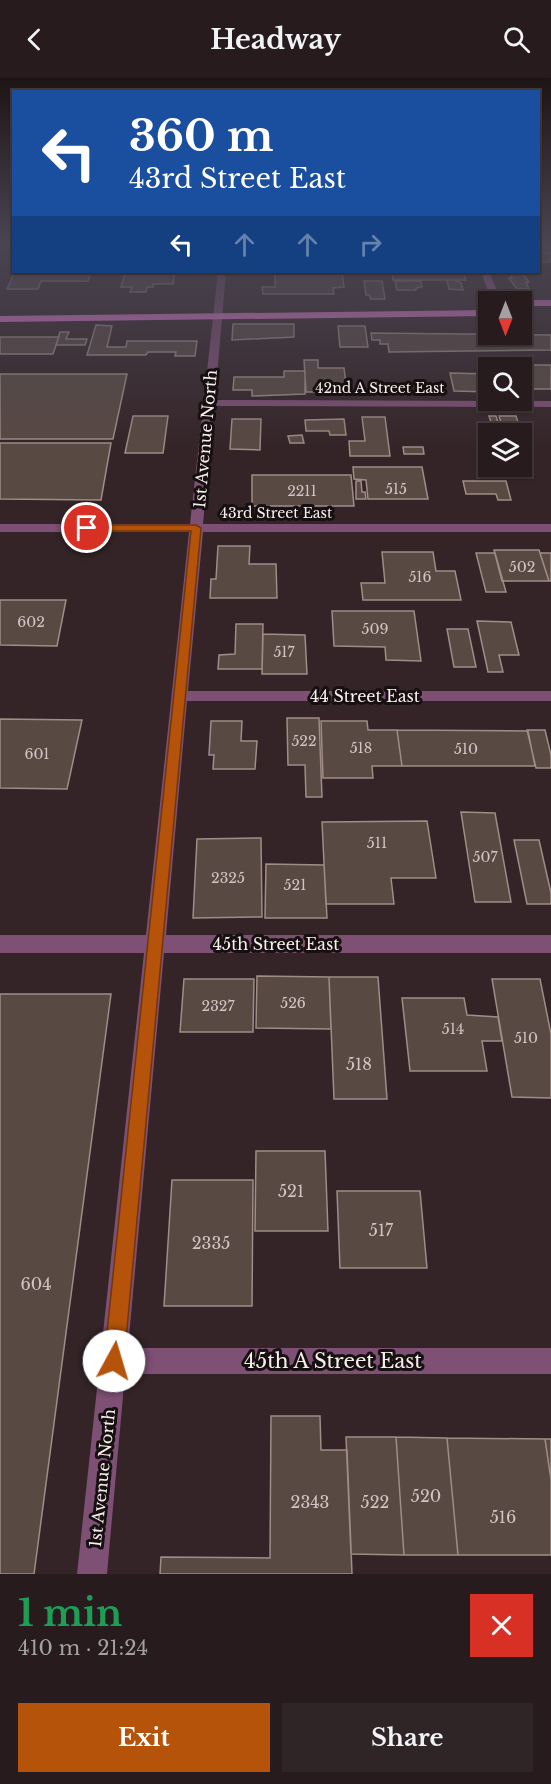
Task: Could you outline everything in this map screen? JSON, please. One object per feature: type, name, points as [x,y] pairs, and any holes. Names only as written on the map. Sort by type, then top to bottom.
[{"type":"highway","points":[[0,319],[161,314]]},
{"type":"street","name":"1st Avenue North","points":[[92,1574],[217,314]]},
{"type":"street","name":"42nd A Street East","points":[[209,403],[551,404]]},
{"type":"street","name":"43rd Street East","points":[[0,528],[551,528]]},
{"type":"street","name":"44 Street East","points":[[179,696],[551,696]]},
{"type":"street","name":"45th Street East","points":[[0,944],[551,944]]},
{"type":"street","name":"45th A Street East","points":[[114,1361],[551,1361]]},
{"type":"building","points":[[233,324],[294,324],[294,337],[232,340]]},
{"type":"building","points":[[96,325],[112,326],[107,347],[126,347],[127,341],[197,341],[195,356],[175,356],[176,352],[148,352],[146,355],[87,355]]},
{"type":"building","points":[[338,326],[365,326],[368,347],[340,347]]},
{"type":"building","points":[[60,332],[69,332],[66,339],[87,339],[85,345],[56,345]]},
{"type":"building","points":[[371,333],[478,334],[478,345],[532,345],[532,335],[551,335],[551,350],[389,352],[388,344],[380,344],[380,340],[372,340]]},
{"type":"building","points":[[0,337],[59,337],[53,354],[0,354]]},
{"type":"building","points":[[304,360],[318,360],[318,368],[344,368],[347,392],[306,392]]},
{"type":"building","points":[[532,365],[551,365],[551,389],[532,389]]},
{"type":"building","points":[[284,371],[305,371],[305,394],[252,396],[252,390],[233,390],[234,377],[284,377]]},
{"type":"building","points":[[450,373],[478,374],[478,392],[454,391]]},
{"type":"building","points":[[0,374],[127,374],[113,439],[0,439]]},
{"type":"building","points":[[133,416],[168,416],[163,453],[125,453]]},
{"type":"building","points":[[489,416],[496,416],[498,423],[491,423]]},
{"type":"building","points":[[499,416],[516,416],[518,423],[501,423]]},
{"type":"building","points":[[362,417],[385,417],[390,456],[350,456],[349,441],[365,441]]},
{"type":"building","points":[[232,419],[261,419],[260,450],[230,449]]},
{"type":"building","points":[[344,419],[346,435],[330,435],[329,431],[306,431],[305,420]]},
{"type":"building","points":[[302,435],[304,443],[290,443],[288,436]]},
{"type":"building","points":[[0,443],[111,443],[101,500],[0,499]]},
{"type":"building","points":[[403,447],[423,447],[424,454],[404,454]]},
{"type":"building","points":[[353,467],[422,467],[428,499],[368,499],[366,480],[354,479]]},
{"type":"building","points":[[252,475],[351,475],[354,506],[252,506]]},
{"type":"building","points":[[356,481],[361,481],[362,492],[365,492],[366,499],[356,499]]},
{"type":"building","points":[[463,481],[506,481],[511,500],[498,500],[496,494],[466,494]]},
{"type":"building","points":[[218,546],[250,546],[249,564],[276,564],[277,598],[210,598],[211,579],[216,579]]},
{"type":"building","points":[[494,550],[539,550],[549,581],[502,581]]},
{"type":"building","points":[[382,552],[433,552],[436,571],[455,571],[461,600],[363,600],[361,583],[385,583]]},
{"type":"building","points":[[476,553],[495,553],[506,592],[486,592]]},
{"type":"building","points":[[540,553],[551,553],[551,581],[549,581]]},
{"type":"building","points":[[0,600],[66,600],[57,646],[0,645]]},
{"type":"building","points":[[332,611],[414,611],[421,661],[386,660],[385,647],[334,646]]},
{"type":"building","points":[[477,621],[511,622],[519,655],[499,655],[503,672],[488,672]]},
{"type":"building","points":[[236,624],[263,624],[262,669],[218,669],[219,655],[235,654]]},
{"type":"building","points":[[447,629],[468,629],[476,667],[454,667]]},
{"type":"building","points":[[263,634],[305,635],[307,674],[262,674]]},
{"type":"building","points":[[287,718],[319,718],[322,797],[306,797],[305,765],[288,765]]},
{"type":"building","points":[[0,719],[82,720],[67,789],[0,788]]},
{"type":"building","points":[[211,721],[242,721],[241,741],[257,741],[255,769],[213,769],[214,755],[209,755]]},
{"type":"building","points":[[321,721],[367,721],[368,730],[397,730],[402,766],[372,766],[373,778],[323,778]]},
{"type":"building","points":[[397,730],[528,731],[535,766],[402,766]]},
{"type":"building","points":[[527,730],[545,730],[551,755],[551,768],[536,768]]},
{"type":"building","points":[[461,812],[495,813],[511,902],[475,902]]},
{"type":"building","points":[[427,821],[436,878],[391,878],[394,904],[326,904],[322,822]]},
{"type":"building","points":[[261,838],[262,917],[193,918],[197,839]]},
{"type":"building","points":[[514,840],[539,840],[551,893],[551,904],[527,904]]},
{"type":"building","points":[[266,864],[324,865],[327,918],[265,918]]},
{"type":"building","points":[[257,976],[329,977],[331,1029],[256,1028]]},
{"type":"building","points":[[329,977],[378,977],[387,1099],[334,1099]]},
{"type":"building","points":[[184,979],[254,979],[253,1032],[180,1032]]},
{"type":"building","points":[[492,979],[540,979],[551,1034],[551,1098],[512,1097]]},
{"type":"building","points":[[0,994],[111,994],[34,1574],[0,1574]]},
{"type":"building","points":[[402,998],[464,998],[467,1015],[498,1017],[502,1041],[482,1041],[487,1071],[410,1071]]},
{"type":"building","points":[[256,1151],[325,1151],[328,1231],[255,1231]]},
{"type":"building","points":[[172,1180],[253,1180],[252,1306],[164,1306]]},
{"type":"building","points":[[337,1191],[420,1191],[427,1268],[340,1268]]},
{"type":"building","points":[[271,1416],[320,1416],[321,1450],[347,1450],[352,1574],[160,1574],[161,1557],[270,1558]]},
{"type":"building","points":[[346,1437],[396,1437],[404,1555],[351,1554]]},
{"type":"building","points":[[396,1437],[447,1438],[458,1555],[404,1555]]},
{"type":"building","points":[[447,1438],[545,1439],[551,1480],[551,1555],[458,1555]]},
{"type":"building","points":[[545,1439],[551,1439],[551,1480]]},
{"type":"route","points":[[87,528],[196,528],[114,1361]]}]
